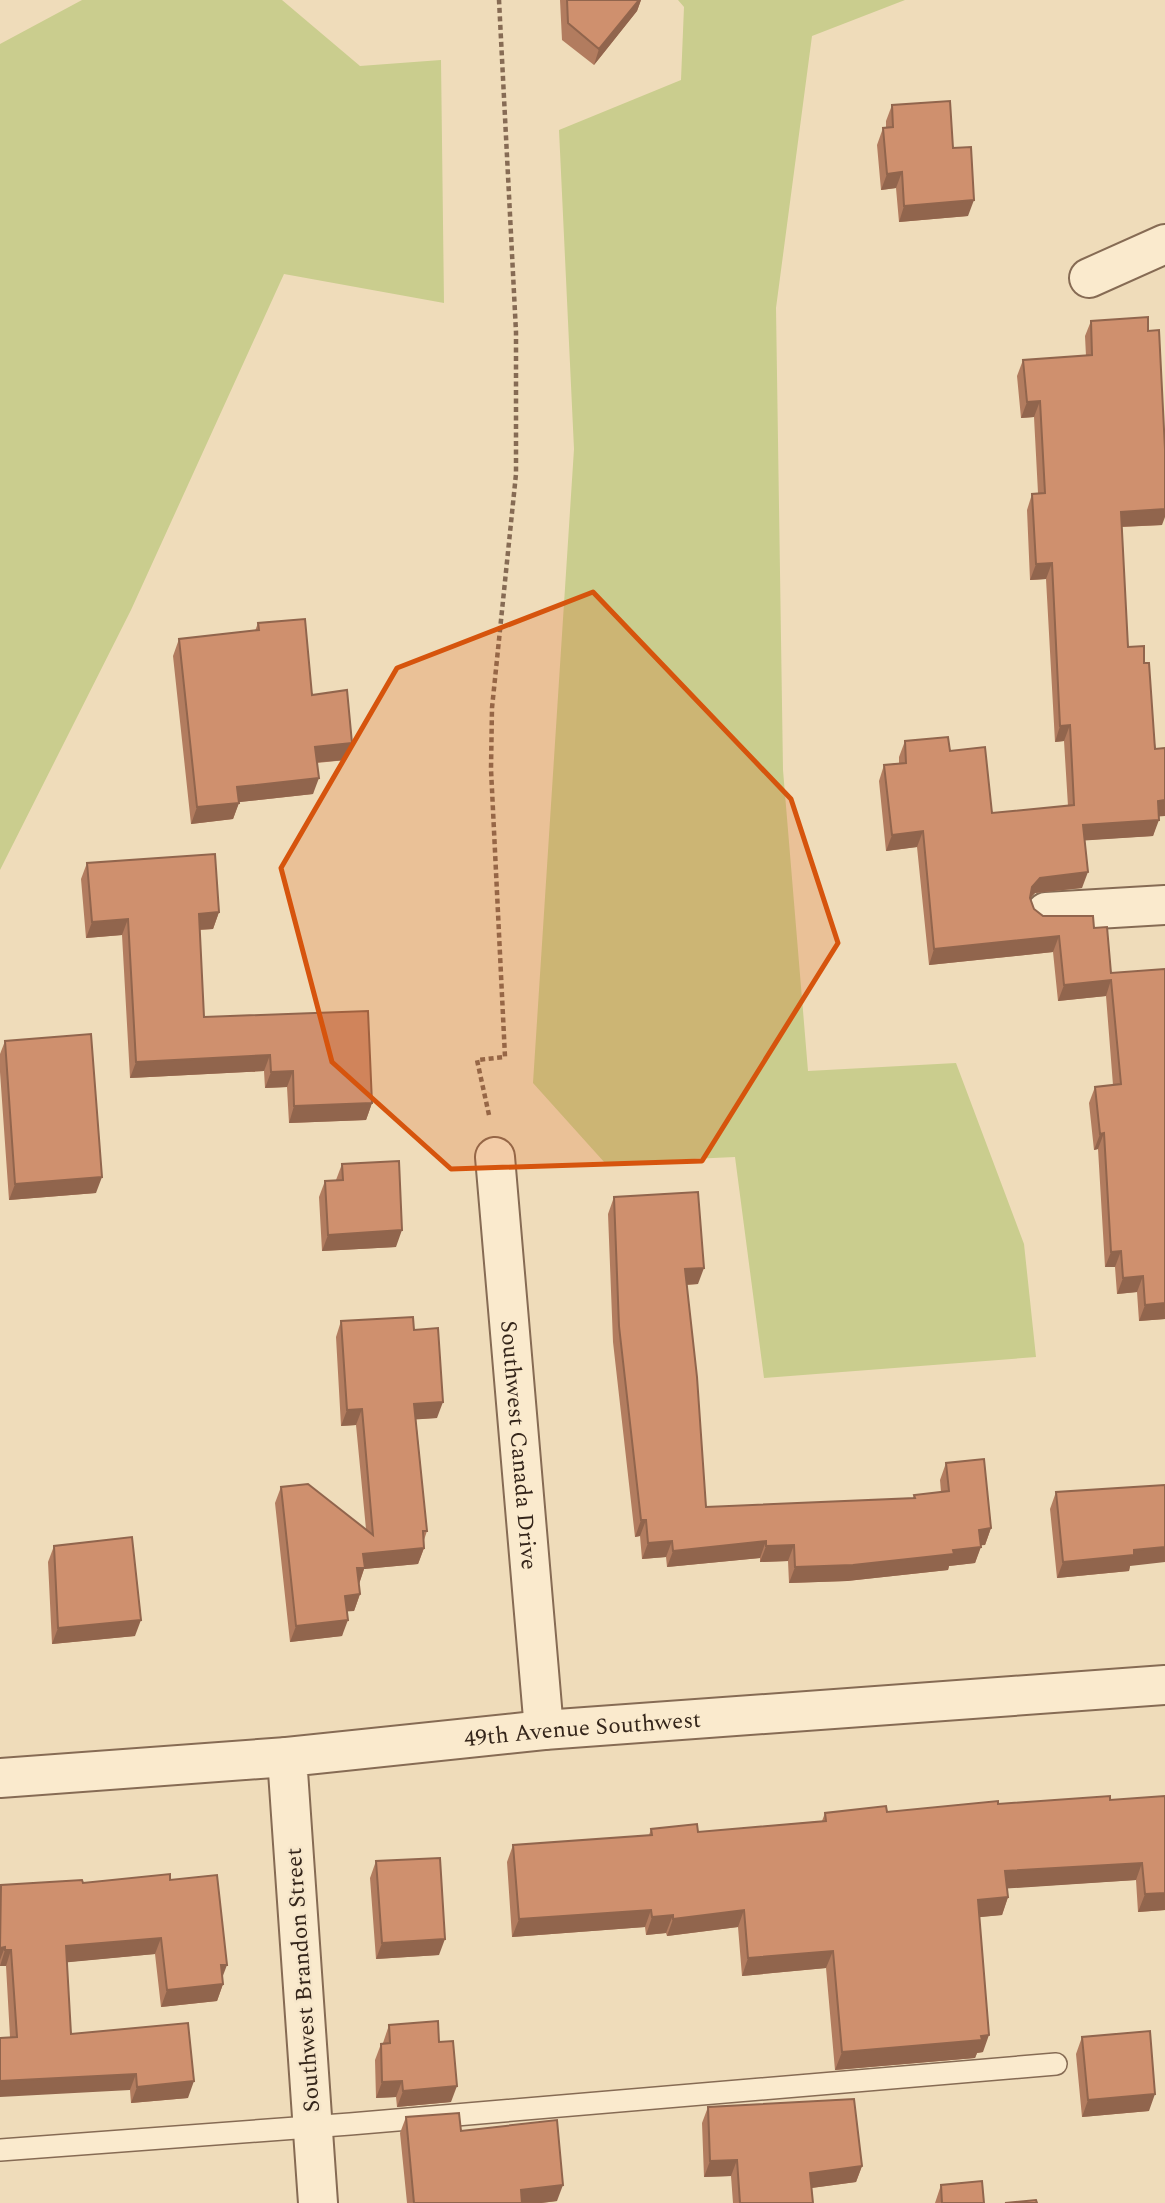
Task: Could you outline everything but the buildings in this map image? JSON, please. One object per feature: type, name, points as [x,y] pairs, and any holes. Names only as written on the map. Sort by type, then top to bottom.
[{"type":"street","points":[[1089,278],[1165,244]]},
{"type":"street","points":[[1046,912],[1165,905]]},
{"type":"street","name":"Southwest Canada Drive","points":[[493,1139],[544,1730]]},
{"type":"street","name":"49th Avenue Southwest","points":[[0,1777],[287,1757],[544,1730],[1165,1685]]},
{"type":"street","name":"Southwest Brandon Street","points":[[287,1757],[318,2203]]},
{"type":"lane","points":[[0,2150],[312,2127],[1056,2064]]},
{"type":"path","points":[[493,1139],[477,1060],[505,1058],[491,769],[492,708],[516,474],[516,332],[499,0]]},
{"type":"highlighted area","points":[[593,592],[791,799],[838,943],[702,1161],[451,1169],[332,1062],[281,868],[397,668]]},
{"type":"green space","points":[[82,0],[282,0],[360,66],[441,60],[444,303],[284,274],[131,610],[0,870],[0,44]]},
{"type":"green space","points":[[678,0],[905,0],[812,36],[776,308],[783,770],[808,1071],[956,1063],[1024,1244],[1036,1357],[764,1378],[735,1157],[605,1163],[533,1083],[574,449],[559,130],[681,80],[684,7]]}]
